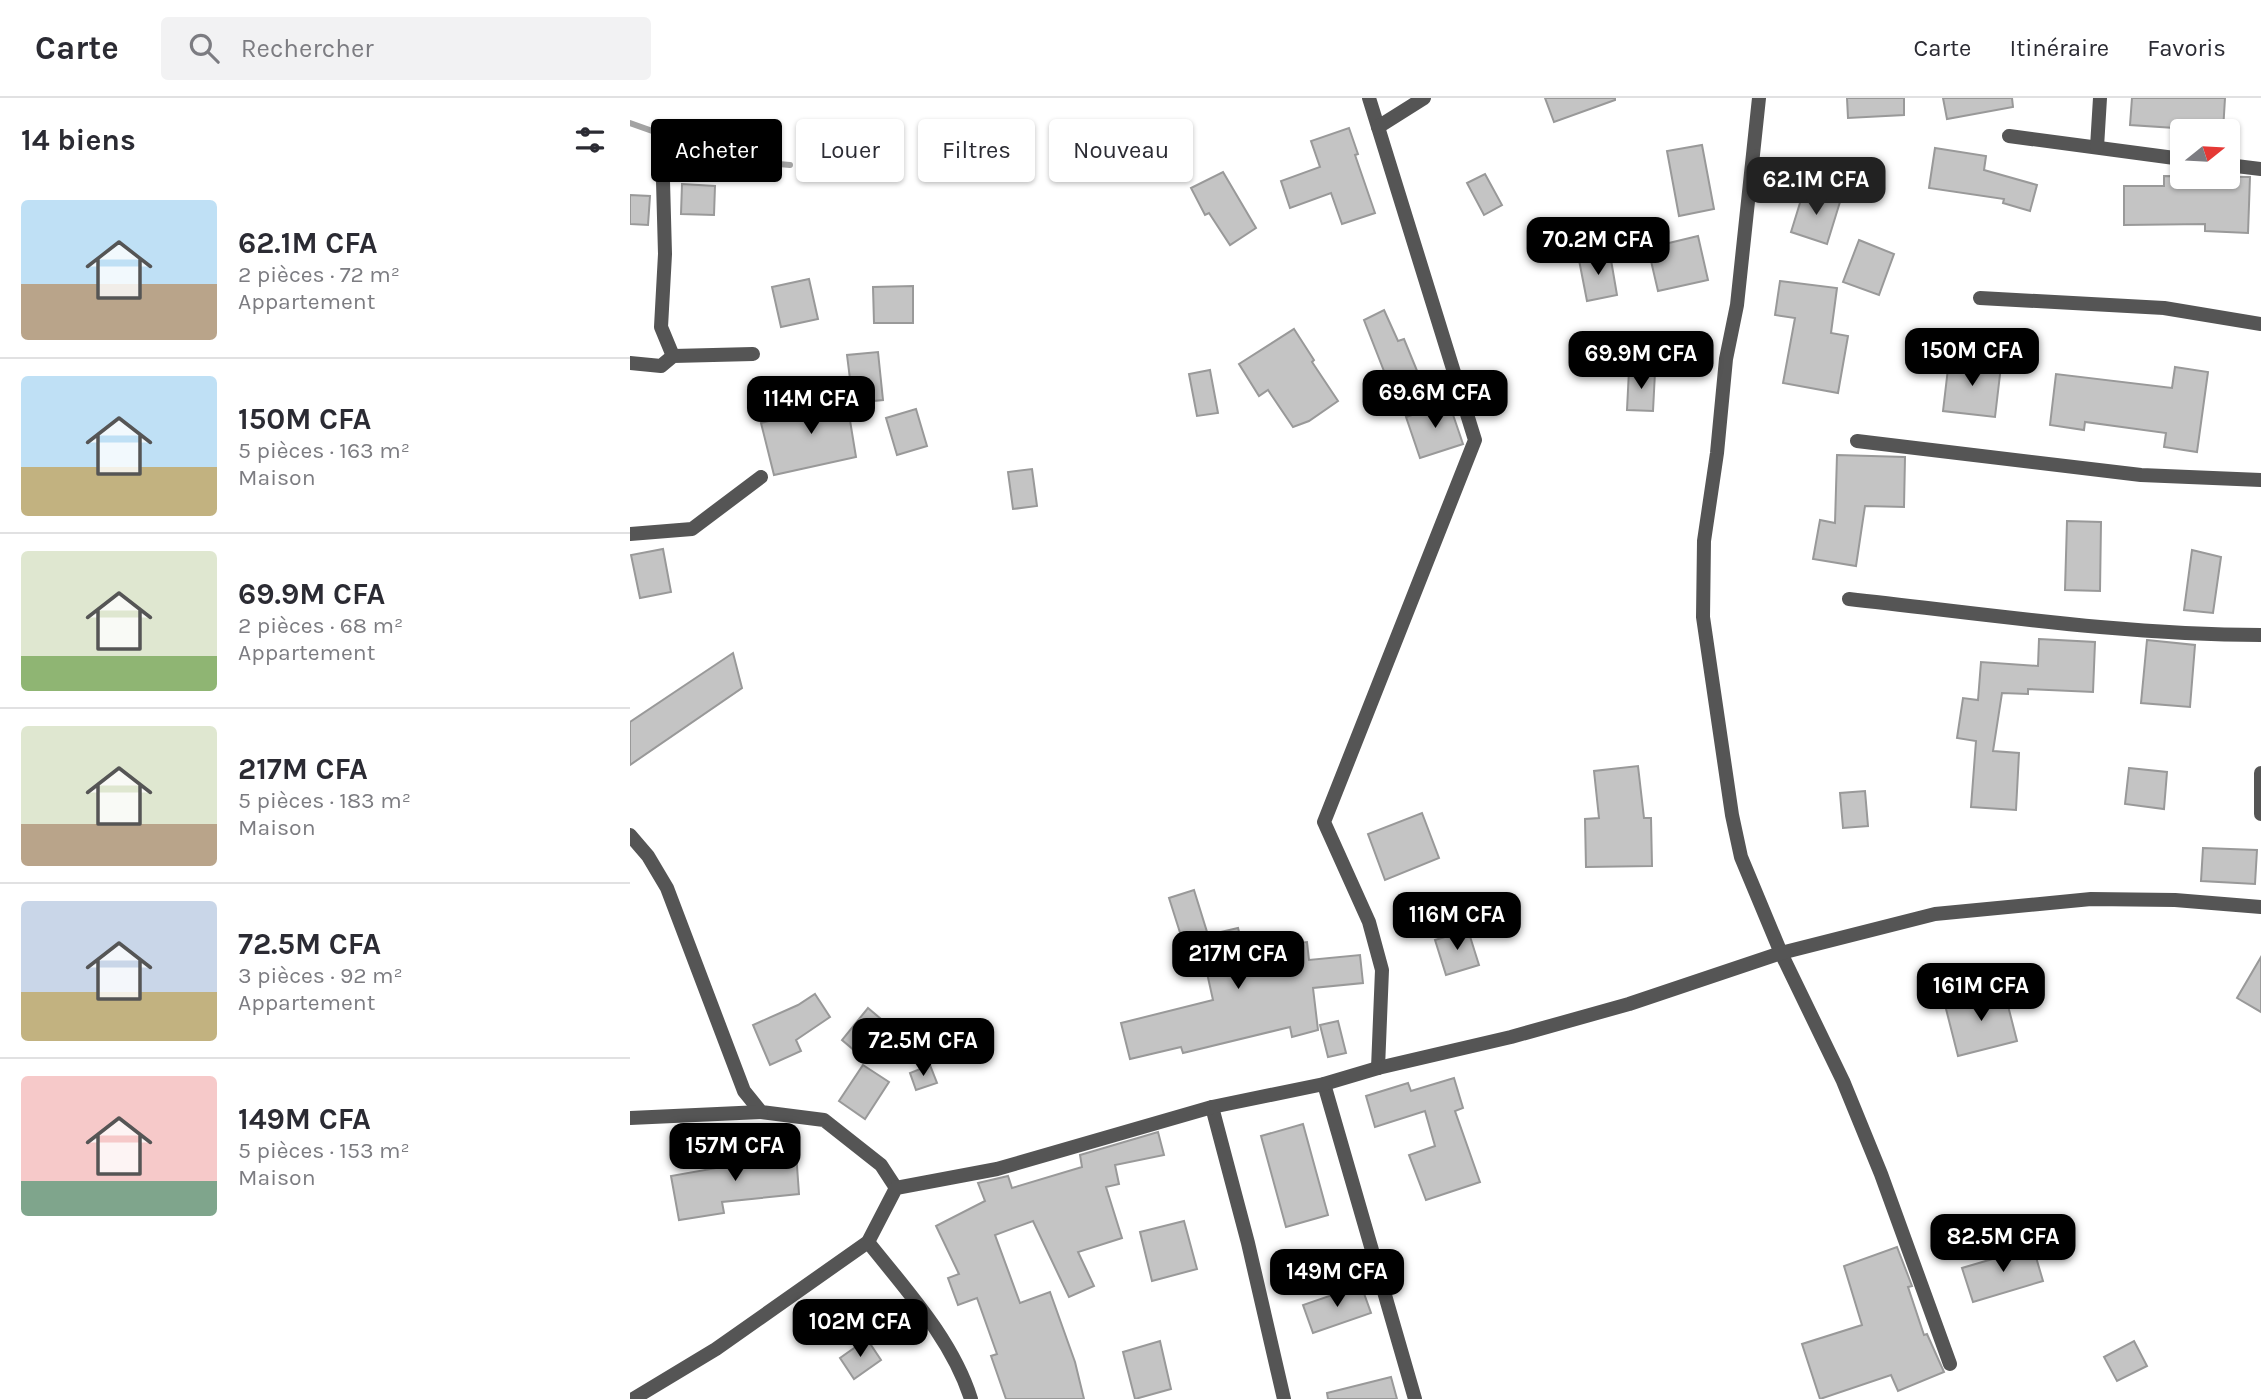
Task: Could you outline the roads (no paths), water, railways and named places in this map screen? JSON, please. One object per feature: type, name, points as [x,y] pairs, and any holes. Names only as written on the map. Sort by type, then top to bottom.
[{"type":"street","points":[[1369,98],[1475,440],[1324,822],[1368,922],[1382,970],[1378,1068]]},
{"type":"street","points":[[1378,127],[1424,98]]},
{"type":"street","points":[[1759,98],[1737,305],[1726,359],[1717,453],[1703,541],[1703,617],[1734,825],[1741,857],[1781,953],[1843,1082],[1867,1139],[1950,1364]]},
{"type":"street","points":[[2097,147],[2100,98]]},
{"type":"street","points":[[2009,136],[2170,157]]},
{"type":"street","points":[[2240,166],[2261,169]]},
{"type":"street","points":[[663,182],[665,254],[661,327],[673,356]]},
{"type":"street","points":[[1980,299],[2164,308],[2261,324]]},
{"type":"street","points":[[630,363],[661,366],[673,356],[753,354]]},
{"type":"street","points":[[1857,441],[2141,475],[2261,480]]},
{"type":"street","points":[[630,534],[692,529],[761,477]]},
{"type":"street","points":[[1849,599],[2121,629],[2195,635],[2261,635]]},
{"type":"street","points":[[2261,773],[2261,814]]},
{"type":"street","points":[[630,835],[648,856],[667,888],[744,1091],[761,1112]]},
{"type":"street","points":[[896,1188],[997,1169],[1212,1107],[1324,1084],[1378,1068],[1511,1037],[1629,1004],[1781,953],[1935,914],[2091,899],[2175,900],[2261,907]]},
{"type":"street","points":[[1324,1084],[1415,1399]]},
{"type":"street","points":[[1212,1107],[1228,1159],[1284,1399]]},
{"type":"street","points":[[630,1118],[761,1112],[824,1120],[881,1165],[896,1188]]},
{"type":"street","points":[[633,1399],[716,1349],[867,1242],[896,1188]]},
{"type":"street","points":[[867,1242],[929,1318],[967,1384],[971,1399]]},
{"type":"waterway","points":[[630,123],[734,160],[790,165]]}]
